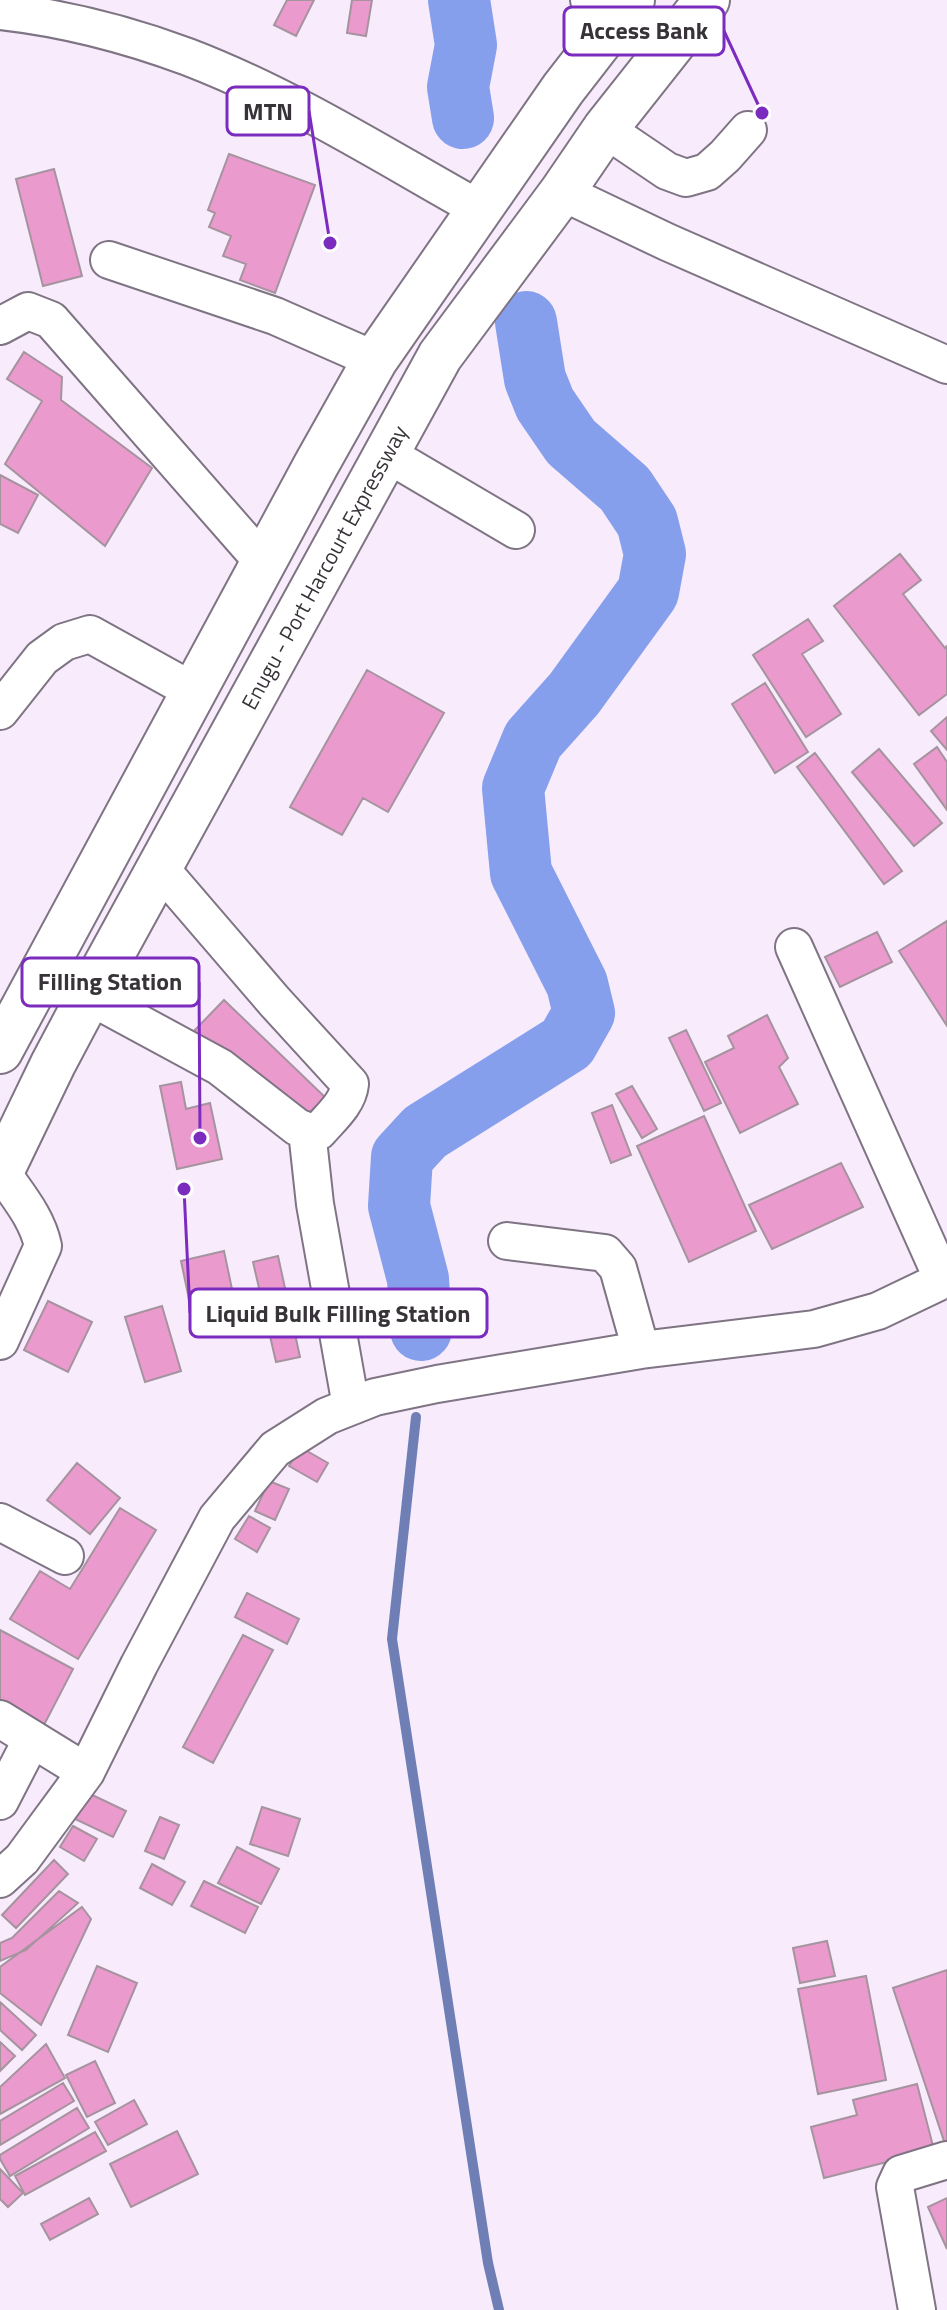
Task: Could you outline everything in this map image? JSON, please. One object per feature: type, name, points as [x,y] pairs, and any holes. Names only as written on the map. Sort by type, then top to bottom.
[{"type":"highway","name":"Enugu - Port Harcourt Expressway","points":[[1,1172],[89,996],[440,356],[605,129],[707,0]]},
{"type":"highway","points":[[0,1051],[375,360],[563,89],[612,8]]},
{"type":"street","points":[[0,11],[115,34],[201,63],[279,98],[479,209]]},
{"type":"street","points":[[605,129],[667,171],[686,178],[707,172],[748,130]]},
{"type":"street","points":[[562,192],[667,242],[947,365]]},
{"type":"street","points":[[109,260],[275,316],[375,360]]},
{"type":"street","points":[[0,326],[28,311],[51,320],[263,562]]},
{"type":"street","points":[[387,454],[516,530]]},
{"type":"street","points":[[0,711],[42,658],[64,642],[90,634],[193,691]]},
{"type":"street","points":[[89,996],[220,1067],[297,1127],[307,1131],[319,1131],[349,1093],[350,1084],[159,867]]},
{"type":"street","points":[[0,1879],[22,1859],[86,1772],[217,1518],[275,1449],[327,1416],[363,1402],[437,1384],[641,1350],[814,1329],[878,1311],[945,1279],[794,947]]},
{"type":"street","points":[[307,1131],[315,1204],[363,1402]]},
{"type":"street","points":[[0,1341],[43,1246],[35,1220],[1,1172]]},
{"type":"street","points":[[507,1241],[605,1253],[618,1268],[641,1350]]},
{"type":"street","points":[[0,1522],[65,1556]]},
{"type":"street","points":[[0,1719],[86,1772]]},
{"type":"street","points":[[0,1801],[32,1739]]},
{"type":"street","points":[[917,2310],[895,2187],[901,2174],[947,2160]]},
{"type":"building","points":[[287,0],[314,0],[296,36],[274,25]]},
{"type":"building","points":[[352,0],[372,0],[366,36],[347,33]]},
{"type":"building","points":[[229,154],[315,185],[275,293],[240,280],[246,264],[223,256],[231,236],[209,227],[215,213],[208,210]]},
{"type":"building","points":[[54,169],[82,276],[43,286],[16,179]]},
{"type":"building","points":[[24,352],[62,377],[61,400],[152,468],[105,546],[5,464],[42,401],[7,379]]},
{"type":"building","points":[[0,475],[38,495],[18,533],[0,524]]},
{"type":"building","points":[[900,554],[921,580],[903,594],[945,648],[947,646],[947,694],[919,715],[834,606]]},
{"type":"building","points":[[808,619],[823,641],[802,654],[841,714],[806,737],[753,655]]},
{"type":"building","points":[[367,670],[444,713],[388,812],[363,798],[342,835],[290,807]]},
{"type":"building","points":[[765,683],[808,752],[775,773],[732,704]]},
{"type":"building","points":[[947,717],[947,750],[931,731]]},
{"type":"building","points":[[937,747],[947,762],[947,810],[914,764]]},
{"type":"building","points":[[879,749],[942,823],[914,846],[852,772]]},
{"type":"building","points":[[815,753],[902,871],[884,884],[797,767]]},
{"type":"building","points":[[947,921],[947,1026],[899,951]]},
{"type":"building","points":[[877,932],[892,962],[840,987],[825,957]]},
{"type":"building","points":[[224,1000],[328,1100],[295,1133],[191,1034]]},
{"type":"building","points":[[767,1015],[788,1058],[779,1067],[798,1104],[740,1133],[705,1062],[734,1048],[728,1036]]},
{"type":"building","points":[[686,1030],[721,1103],[704,1111],[669,1038]]},
{"type":"building","points":[[181,1082],[186,1109],[210,1103],[222,1159],[177,1169],[160,1086]]},
{"type":"building","points":[[632,1086],[657,1129],[642,1138],[616,1094]]},
{"type":"building","points":[[612,1105],[631,1155],[611,1163],[592,1113]]},
{"type":"building","points":[[704,1116],[756,1231],[689,1262],[637,1146]]},
{"type":"building","points":[[841,1163],[863,1207],[772,1249],[749,1205]]},
{"type":"building","points":[[224,1251],[237,1313],[194,1323],[181,1261]]},
{"type":"building","points":[[278,1256],[300,1357],[276,1362],[253,1262]]},
{"type":"building","points":[[48,1301],[92,1322],[68,1372],[24,1350]]},
{"type":"building","points":[[162,1306],[181,1371],[145,1382],[125,1317]]},
{"type":"building","points":[[300,1447],[328,1463],[317,1482],[289,1466]]},
{"type":"building","points":[[77,1463],[120,1498],[90,1534],[47,1500]]},
{"type":"building","points":[[269,1481],[289,1489],[275,1520],[255,1511]]},
{"type":"building","points":[[120,1508],[156,1530],[78,1659],[10,1619],[40,1571],[70,1589]]},
{"type":"building","points":[[249,1516],[270,1528],[257,1552],[235,1539]]},
{"type":"building","points":[[247,1593],[299,1619],[287,1644],[235,1617]]},
{"type":"building","points":[[0,1630],[73,1669],[44,1725],[0,1702]]},
{"type":"building","points":[[243,1635],[273,1650],[213,1763],[183,1747]]},
{"type":"building","points":[[86,1792],[126,1811],[113,1837],[73,1818]]},
{"type":"building","points":[[262,1807],[300,1819],[288,1856],[250,1844]]},
{"type":"building","points":[[160,1817],[179,1825],[164,1859],[145,1851]]},
{"type":"building","points":[[73,1826],[97,1839],[84,1861],[60,1847]]},
{"type":"building","points":[[237,1847],[279,1869],[261,1904],[218,1883]]},
{"type":"building","points":[[54,1860],[68,1874],[16,1928],[2,1915]]},
{"type":"building","points":[[152,1864],[185,1882],[172,1905],[140,1888]]},
{"type":"building","points":[[204,1881],[258,1907],[245,1933],[191,1906]]},
{"type":"building","points":[[59,1891],[78,1903],[26,1950],[0,1961],[0,1943],[12,1938]]},
{"type":"building","points":[[82,1907],[91,1919],[41,2025],[0,1993],[0,1967]]},
{"type":"building","points":[[827,1941],[835,1976],[800,1983],[793,1948]]},
{"type":"building","points":[[97,1966],[137,1983],[108,2052],[68,2035]]},
{"type":"building","points":[[947,1970],[947,2143],[945,2144],[893,1988]]},
{"type":"building","points":[[866,1976],[886,2080],[818,2094],[798,1989]]},
{"type":"building","points":[[0,2002],[36,2035],[22,2050],[0,2030]]},
{"type":"building","points":[[0,2042],[15,2056],[0,2071]]},
{"type":"building","points":[[46,2044],[65,2078],[0,2114],[0,2087]]},
{"type":"building","points":[[95,2061],[115,2103],[87,2117],[66,2075]]},
{"type":"building","points":[[63,2083],[74,2101],[0,2145],[0,2121]]},
{"type":"building","points":[[917,2084],[934,2150],[824,2178],[811,2127],[857,2115],[853,2100]]},
{"type":"building","points":[[134,2100],[147,2124],[108,2145],[95,2122]]},
{"type":"building","points":[[77,2108],[89,2128],[10,2176],[0,2155]]},
{"type":"building","points":[[177,2131],[198,2174],[131,2207],[110,2164]]},
{"type":"building","points":[[95,2132],[106,2151],[25,2195],[15,2176]]},
{"type":"building","points":[[0,2169],[23,2193],[8,2207],[0,2199]]},
{"type":"building","points":[[89,2198],[98,2214],[50,2240],[41,2224]]},
{"type":"building","points":[[947,2198],[947,2249],[928,2207]]},
{"type":"waterway","points":[[459,0],[466,45],[458,87],[463,118]]},
{"type":"waterway","points":[[421,1330],[418,1279],[399,1206],[402,1157],[425,1132],[567,1043],[584,1013],[577,984],[521,873],[513,788],[533,740],[574,694],[648,592],[655,554],[647,522],[625,489],[571,442],[545,404],[535,379],[526,322]]},
{"type":"waterway","points":[[416,1417],[392,1639],[488,2263],[499,2310]]},
{"type":"place","name":"Access Bank","points":[[762,113]]},
{"type":"place","name":"MTN","points":[[330,243]]},
{"type":"place","name":"Filling Station","points":[[200,1138]]},
{"type":"place","name":"Liquid Bulk Filling Station","points":[[184,1189]]}]
